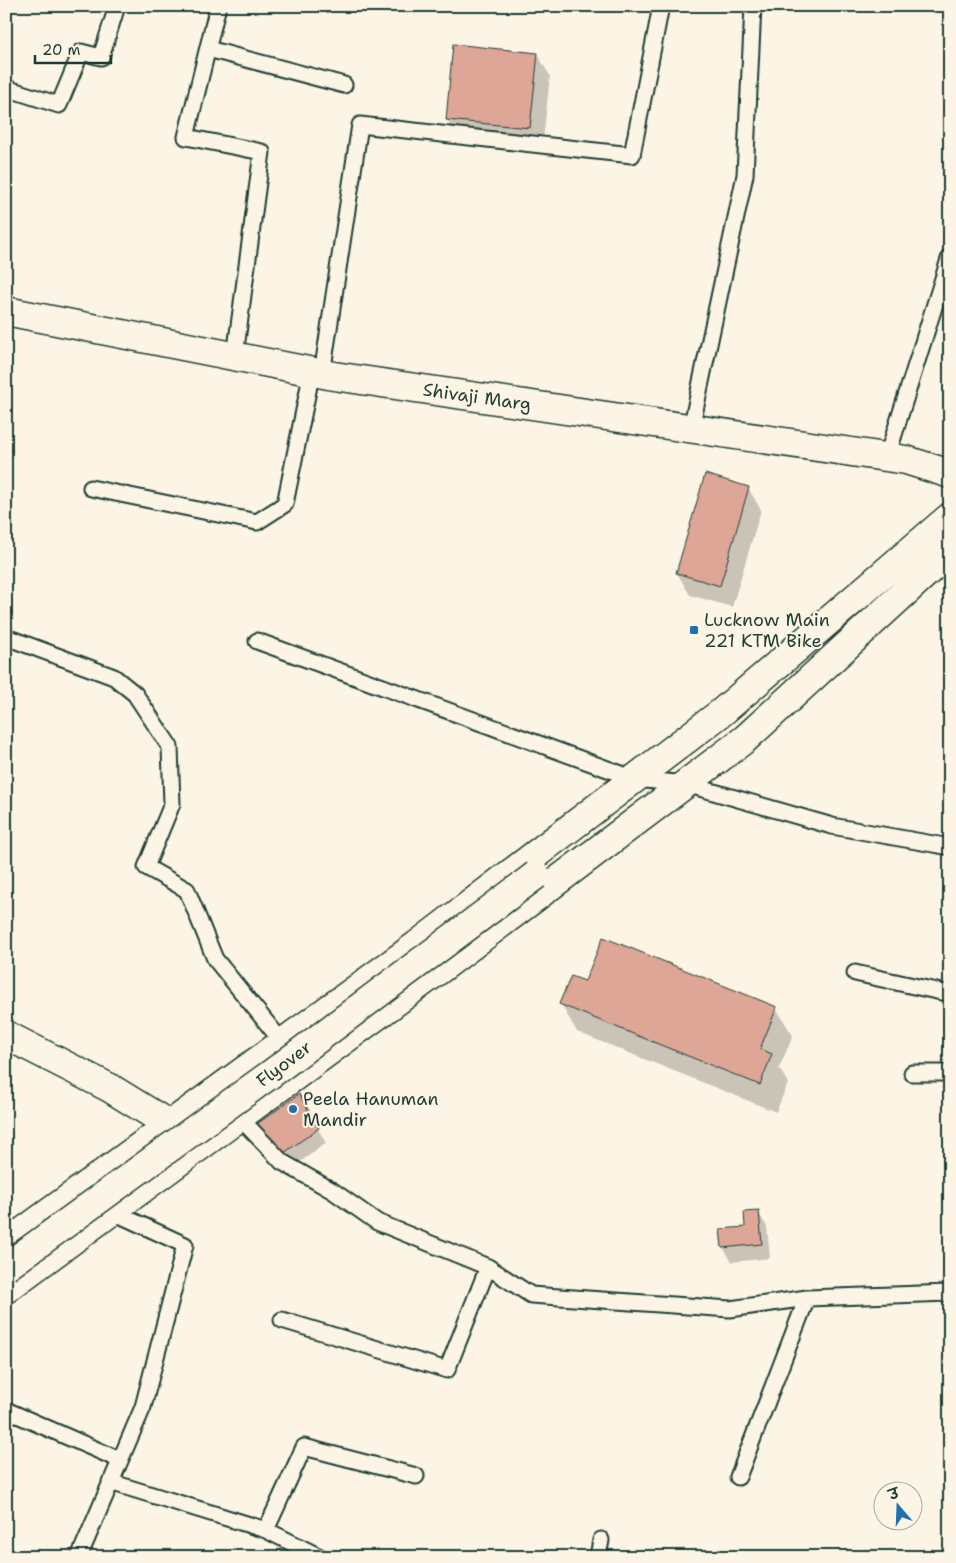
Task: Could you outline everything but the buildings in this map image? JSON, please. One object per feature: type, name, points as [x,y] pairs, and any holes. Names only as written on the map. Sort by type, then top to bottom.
[{"type":"main road","name":"Shivaji Marg","points":[[6,311],[317,372],[906,460],[950,474]]},
{"type":"main road","points":[[6,1244],[417,945],[722,712],[950,517]]},
{"type":"main road","points":[[6,1289],[194,1151],[744,739],[950,551]]},
{"type":"main road","name":"Flyover","points":[[6,1268],[287,1062],[558,858],[592,811]]},
{"type":"main road","name":"Flyover","points":[[558,858],[611,839]]},
{"type":"main road","points":[[6,1035],[110,1088],[170,1125],[194,1151]]},
{"type":"lane","points":[[6,88],[59,105],[81,52],[101,57],[116,6]]},
{"type":"lane","points":[[218,6],[186,137],[262,152],[234,356]]},
{"type":"lane","points":[[91,488],[257,522],[285,504],[317,372],[360,125],[632,155],[661,6]]},
{"type":"lane","points":[[692,429],[745,175],[753,6]]},
{"type":"lane","points":[[208,49],[344,85]]},
{"type":"lane","points":[[887,457],[950,256]]},
{"type":"lane","points":[[6,637],[114,677],[135,694],[170,748],[172,804],[146,867],[187,890],[215,959],[283,1043]]},
{"type":"lane","points":[[257,641],[635,779],[686,784],[832,826],[950,847]]},
{"type":"lane","points":[[855,972],[950,994]]},
{"type":"lane","points":[[912,1073],[950,1072]]},
{"type":"lane","points":[[239,1117],[282,1162],[333,1191],[377,1222],[488,1267],[531,1295],[730,1309],[807,1298],[950,1293]]},
{"type":"lane","points":[[79,1557],[143,1407],[185,1245],[112,1211]]},
{"type":"lane","points":[[282,1320],[447,1370],[488,1267]]},
{"type":"lane","points":[[738,1477],[807,1298]]},
{"type":"lane","points":[[6,1410],[120,1460]]},
{"type":"lane","points":[[266,1530],[304,1447],[416,1476]]},
{"type":"lane","points":[[110,1482],[266,1530],[320,1557]]},
{"type":"lane","points":[[598,1557],[601,1540]]},
{"type":"place","name":"Lucknow Main 221 KTM Bike","points":[[694,630]]},
{"type":"place","name":"Peela Hanuman Mandir","points":[[293,1109]]}]
